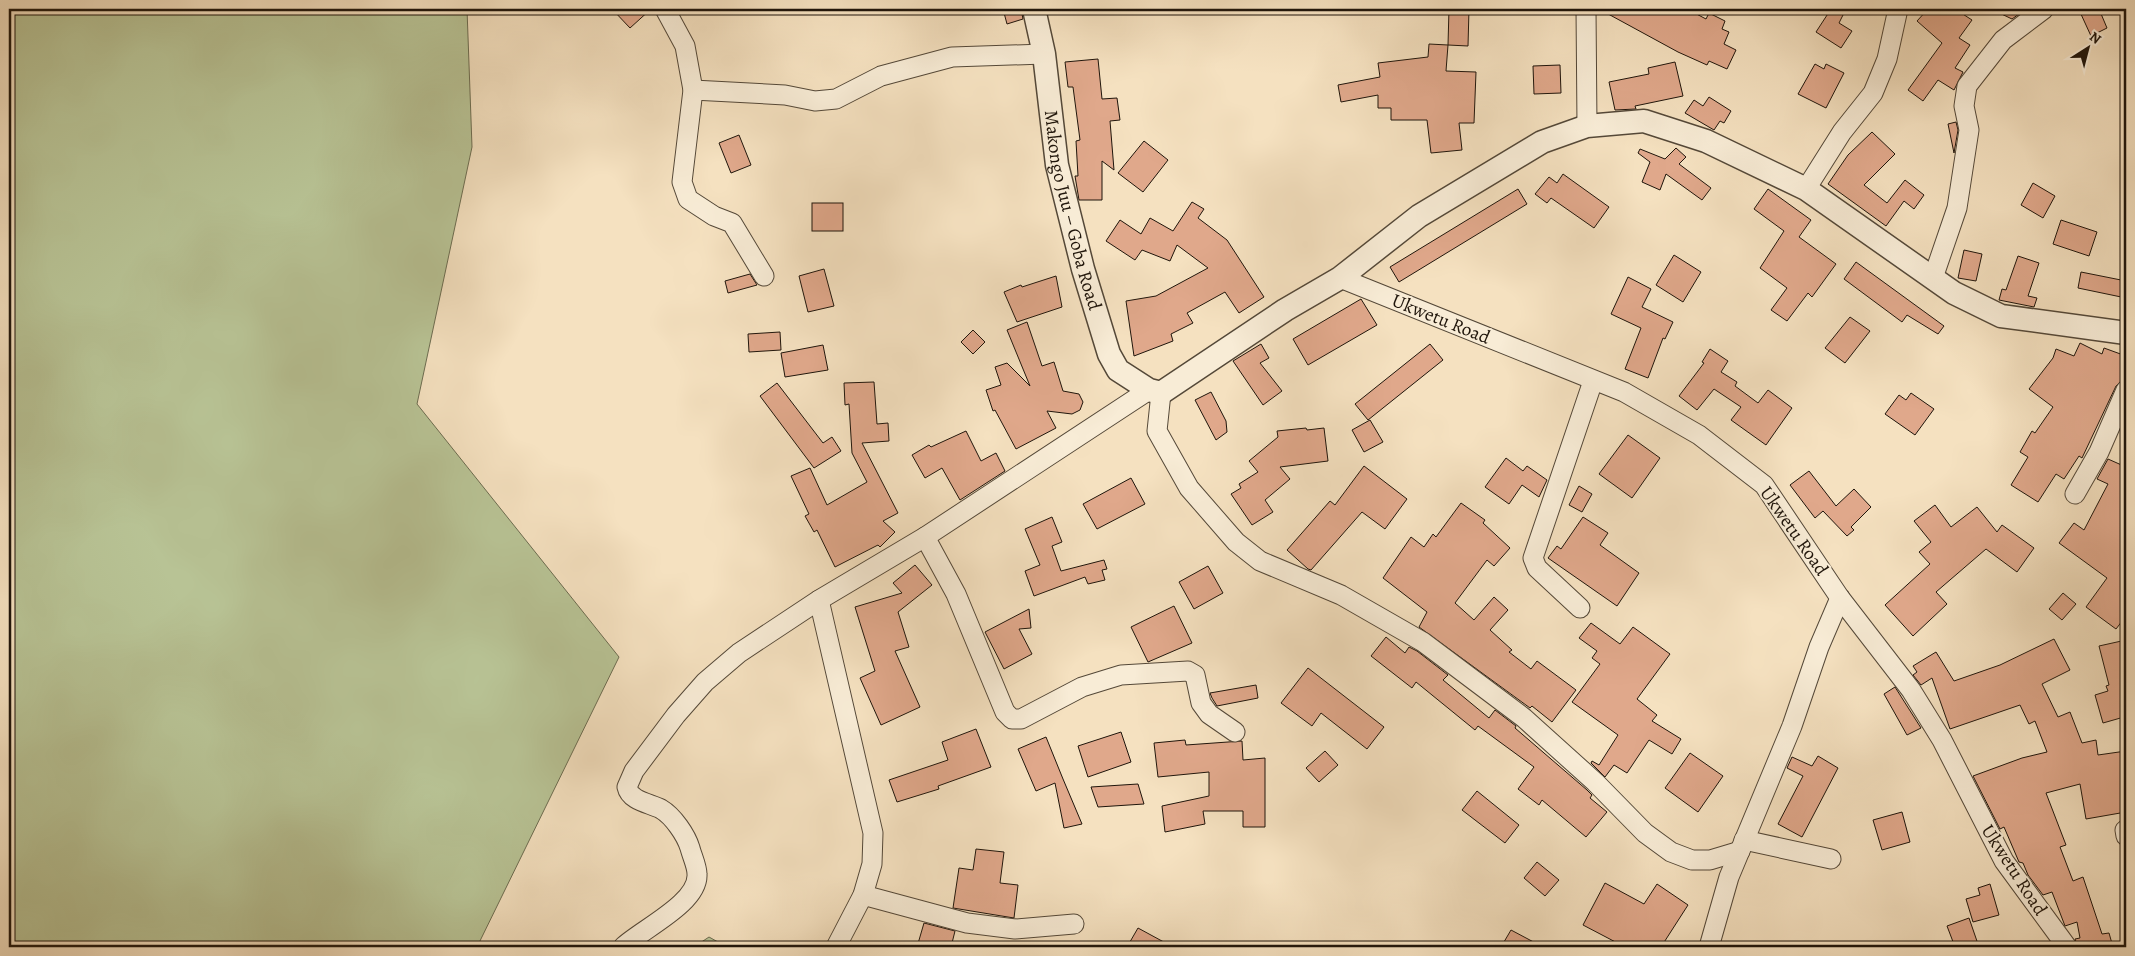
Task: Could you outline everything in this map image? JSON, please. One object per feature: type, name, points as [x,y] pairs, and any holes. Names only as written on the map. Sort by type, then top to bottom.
[{"type":"street","points":[[666,9],[686,46],[693,90],[682,182],[688,199],[707,212],[732,224],[764,276]]},
{"type":"street","name":"Makongo Juu – Goba Road","points":[[1034,9],[1044,54],[1057,165],[1083,269],[1109,354],[1118,370],[1155,392]]},
{"type":"street","points":[[1586,9],[1587,126]]},
{"type":"street","points":[[1806,189],[1842,132],[1874,93],[1887,59],[1898,9]]},
{"type":"street","points":[[1933,278],[1957,208],[1969,130],[1964,106],[1967,86],[2003,40],[2044,9]]},
{"type":"street","points":[[693,90],[785,95],[815,101],[836,99],[881,76],[952,57],[1044,54]]},
{"type":"street","points":[[623,947],[685,901],[695,888],[697,875],[688,843],[675,823],[664,811],[629,794],[628,780],[676,715],[706,682],[739,653],[819,600],[925,537],[1285,310],[1340,278],[1419,216],[1542,142],[1587,126],[1644,121],[1706,141],[1806,189],[1954,293],[2001,316],[2056,325],[2126,333]]},
{"type":"street","name":"Ukwetu Road","points":[[1340,278],[1624,392],[1699,435],[1764,485],[1840,598],[1911,690],[1942,740],[2004,862],[2067,947]]},
{"type":"street","points":[[1580,608],[1536,568],[1533,558],[1593,381]]},
{"type":"street","points":[[2075,494],[2099,452],[2126,390]]},
{"type":"street","points":[[1155,392],[1157,431],[1189,488],[1236,542],[1260,561],[1341,595],[1423,642],[1524,718],[1595,782],[1645,833],[1671,852],[1692,860],[1710,860],[1742,846],[1832,859]]},
{"type":"street","points":[[925,537],[956,594],[1004,712],[1012,720],[1021,719],[1082,687],[1121,675],[1188,671],[1195,675],[1201,703],[1209,714],[1235,732]]},
{"type":"street","points":[[1708,947],[1729,877],[1792,726],[1819,647],[1840,598]]},
{"type":"street","points":[[819,600],[873,833],[872,864],[863,895],[836,947]]},
{"type":"street","points":[[863,895],[967,923],[1015,929],[1074,924]]},
{"type":"green space","points":[[9,9],[467,9],[472,147],[417,404],[619,657],[477,947],[9,947]]},
{"type":"green space","points":[[709,937],[727,947],[694,947]]},
{"type":"building","points":[[612,9],[651,9],[630,28]]},
{"type":"building","points":[[1003,9],[1021,9],[1023,19],[1007,24]]},
{"type":"building","points":[[1449,9],[1469,9],[1468,46],[1448,45]]},
{"type":"building","points":[[1599,9],[1687,9],[1706,19],[1709,13],[1725,21],[1722,29],[1729,32],[1724,44],[1736,50],[1727,69],[1709,61],[1707,65],[1678,52]]},
{"type":"building","points":[[1831,9],[1846,9],[1839,23],[1852,31],[1841,48],[1816,32]]},
{"type":"building","points":[[1928,9],[1955,9],[1972,20],[1959,38],[1970,45],[1955,68],[1963,72],[1954,90],[1938,80],[1923,101],[1908,90],[1942,43],[1917,21]]},
{"type":"building","points":[[1991,9],[2026,9],[2012,19]]},
{"type":"building","points":[[2087,9],[2099,9],[2107,28],[2091,36],[2080,12]]},
{"type":"building","points":[[1429,44],[1448,45],[1446,71],[1476,72],[1474,123],[1459,123],[1462,150],[1431,153],[1427,120],[1391,120],[1391,108],[1378,108],[1378,95],[1341,102],[1338,85],[1380,77],[1378,63],[1428,57]]},
{"type":"building","points":[[1098,59],[1102,99],[1117,98],[1120,120],[1110,121],[1114,170],[1102,161],[1102,200],[1079,200],[1075,176],[1078,176],[1076,141],[1080,140],[1073,87],[1068,87],[1065,62]]},
{"type":"building","points":[[1675,62],[1683,96],[1635,106],[1636,109],[1615,110],[1609,82],[1649,74],[1648,68]]},
{"type":"building","points":[[1815,64],[1824,69],[1826,64],[1844,73],[1826,108],[1798,94]]},
{"type":"building","points":[[1560,65],[1561,93],[1534,94],[1533,66]]},
{"type":"building","points":[[1709,97],[1731,111],[1724,123],[1720,121],[1714,130],[1685,113],[1694,100],[1703,106]]},
{"type":"building","points":[[1956,122],[1958,130],[1954,153],[1948,124]]},
{"type":"building","points":[[1872,132],[1895,154],[1864,185],[1887,203],[1905,180],[1924,195],[1914,209],[1904,201],[1886,226],[1828,184],[1848,155]]},
{"type":"building","points":[[739,135],[751,165],[731,173],[719,143]]},
{"type":"building","points":[[1144,141],[1168,160],[1143,192],[1118,173]]},
{"type":"building","points":[[1676,148],[1686,157],[1679,164],[1711,188],[1702,200],[1666,174],[1660,190],[1642,182],[1650,162],[1638,153],[1640,149],[1665,159]]},
{"type":"building","points":[[1563,174],[1609,207],[1594,228],[1551,198],[1547,203],[1535,194],[1549,177],[1557,183]]},
{"type":"building","points":[[2033,183],[2055,196],[2043,218],[2021,205]]},
{"type":"building","points":[[1518,189],[1527,204],[1399,282],[1390,267]]},
{"type":"building","points":[[1768,189],[1811,220],[1799,237],[1836,264],[1812,297],[1808,293],[1787,321],[1771,310],[1787,288],[1760,268],[1784,231],[1754,209]]},
{"type":"building","points":[[1192,202],[1204,209],[1198,218],[1227,240],[1264,297],[1239,313],[1225,292],[1187,313],[1193,323],[1171,334],[1173,341],[1134,356],[1126,301],[1156,296],[1208,268],[1177,245],[1170,261],[1142,250],[1135,260],[1106,241],[1120,220],[1141,234],[1150,218],[1173,231]]},
{"type":"building","points":[[812,203],[843,203],[843,231],[812,231]]},
{"type":"building","points":[[2061,220],[2097,232],[2089,256],[2053,244]]},
{"type":"building","points":[[1964,250],[1982,254],[1976,281],[1958,278]]},
{"type":"building","points":[[1674,255],[1701,272],[1683,302],[1656,285]]},
{"type":"building","points":[[2018,256],[2039,263],[2028,296],[2037,298],[2034,307],[1999,300],[2002,289],[2006,290]]},
{"type":"building","points":[[1856,262],[1944,326],[1938,334],[1907,315],[1902,322],[1844,279]]},
{"type":"building","points":[[824,269],[834,306],[808,312],[799,276]]},
{"type":"building","points":[[2081,272],[2126,281],[2126,298],[2078,288]]},
{"type":"building","points":[[750,274],[757,285],[728,293],[725,281]]},
{"type":"building","points":[[1056,276],[1062,307],[1017,322],[1004,292],[1021,285],[1022,287]]},
{"type":"building","points":[[1628,277],[1651,289],[1642,307],[1673,322],[1665,339],[1663,338],[1648,378],[1625,369],[1641,328],[1611,314]]},
{"type":"building","points":[[1361,299],[1377,325],[1308,365],[1293,339]]},
{"type":"building","points":[[1850,317],[1870,331],[1845,363],[1825,348]]},
{"type":"building","points":[[1027,322],[1042,366],[1054,362],[1063,391],[1079,394],[1083,402],[1080,410],[1072,414],[1047,411],[1056,428],[1016,449],[995,410],[993,411],[986,390],[1001,385],[995,367],[1007,363],[1030,386],[1007,330]]},
{"type":"building","points":[[973,330],[985,342],[973,354],[961,342]]},
{"type":"building","points":[[780,332],[781,350],[749,352],[748,334]]},
{"type":"building","points":[[2080,343],[2102,354],[2104,348],[2126,356],[2126,373],[2124,379],[2116,386],[2082,458],[2079,456],[2064,479],[2056,474],[2038,502],[2011,485],[2028,457],[2020,452],[2032,431],[2035,433],[2053,407],[2029,389],[2053,358],[2056,349],[2074,356]]},
{"type":"building","points":[[1261,344],[1269,358],[1260,363],[1282,391],[1263,405],[1233,361]]},
{"type":"building","points":[[1430,344],[1443,360],[1368,420],[1355,404]]},
{"type":"building","points":[[823,345],[828,370],[785,377],[781,353]]},
{"type":"building","points":[[1710,349],[1728,361],[1721,372],[1737,382],[1735,386],[1758,403],[1768,390],[1792,408],[1766,445],[1731,420],[1741,407],[1714,389],[1697,410],[1679,396],[1704,363],[1702,362]]},
{"type":"building","points":[[874,382],[877,424],[888,423],[889,441],[862,443],[898,513],[883,521],[895,532],[880,547],[878,545],[835,567],[817,530],[814,532],[805,516],[809,514],[791,476],[810,468],[827,505],[867,482],[852,453],[849,404],[845,405],[844,383]]},
{"type":"building","points":[[777,383],[823,443],[832,437],[841,451],[814,468],[760,396]]},
{"type":"building","points":[[1211,392],[1226,421],[1227,432],[1216,440],[1195,400]]},
{"type":"building","points":[[1911,393],[1934,409],[1915,435],[1885,414],[1899,395],[1906,400]]},
{"type":"building","points":[[1370,420],[1383,442],[1364,452],[1352,430]]},
{"type":"building","points":[[1306,428],[1307,430],[1324,428],[1328,461],[1280,467],[1290,479],[1265,500],[1273,512],[1252,525],[1231,494],[1241,488],[1239,484],[1258,472],[1249,461],[1278,437],[1277,431]]},
{"type":"building","points":[[966,431],[981,461],[996,453],[1005,471],[960,500],[942,468],[925,478],[912,455],[929,445],[931,447]]},
{"type":"building","points":[[1628,435],[1660,458],[1632,498],[1599,474]]},
{"type":"building","points":[[1506,458],[1523,471],[1527,466],[1547,480],[1539,497],[1522,485],[1509,504],[1485,487]]},
{"type":"building","points":[[2108,459],[2126,467],[2126,616],[2116,629],[2086,607],[2107,578],[2059,543],[2074,523],[2084,530],[2108,484],[2097,479]]},
{"type":"building","points":[[1364,466],[1407,499],[1385,529],[1362,512],[1311,570],[1308,569],[1287,550],[1330,501],[1335,505]]},
{"type":"building","points":[[1809,471],[1836,506],[1854,489],[1871,507],[1851,527],[1854,530],[1847,536],[1823,511],[1815,518],[1790,485]]},
{"type":"building","points":[[1131,478],[1145,504],[1097,529],[1083,504]]},
{"type":"building","points":[[1579,486],[1592,494],[1582,512],[1569,505]]},
{"type":"building","points":[[1461,503],[1485,520],[1483,523],[1510,548],[1494,566],[1487,560],[1455,603],[1474,620],[1494,597],[1508,610],[1490,630],[1512,650],[1509,652],[1531,669],[1537,661],[1576,690],[1552,722],[1419,627],[1427,612],[1383,578],[1411,537],[1424,547],[1433,534],[1436,537]]},
{"type":"building","points":[[1935,505],[1951,527],[1977,507],[1997,532],[2002,525],[2034,548],[2017,572],[1986,549],[1936,592],[1947,604],[1913,636],[1885,605],[1930,564],[1919,552],[1931,542],[1914,521]]},
{"type":"building","points":[[1052,517],[1062,542],[1052,546],[1061,571],[1104,560],[1107,569],[1102,570],[1105,580],[1088,584],[1085,577],[1034,596],[1025,571],[1040,565],[1025,529]]},
{"type":"building","points":[[1583,517],[1608,533],[1600,545],[1639,573],[1617,606],[1548,558],[1557,546],[1561,549]]},
{"type":"building","points":[[915,565],[932,585],[898,612],[909,647],[895,651],[920,707],[881,725],[860,678],[875,671],[855,607],[902,593],[893,583]]},
{"type":"building","points":[[1208,566],[1223,593],[1194,609],[1179,582]]},
{"type":"building","points":[[2063,593],[2076,604],[2062,620],[2049,609]]},
{"type":"building","points":[[1174,606],[1192,643],[1148,662],[1131,627]]},
{"type":"building","points":[[1029,609],[1031,628],[1019,629],[1032,654],[1004,669],[985,632]]},
{"type":"building","points":[[1591,623],[1620,644],[1633,627],[1670,654],[1637,699],[1657,715],[1652,721],[1681,739],[1672,754],[1649,740],[1627,773],[1614,765],[1605,777],[1591,763],[1592,761],[1599,765],[1618,735],[1572,702],[1600,664],[1592,658],[1597,651],[1579,638]]},
{"type":"building","points":[[1386,637],[1405,653],[1409,647],[1417,651],[1448,675],[1443,680],[1489,718],[1495,710],[1516,726],[1515,728],[1592,795],[1590,798],[1607,812],[1586,837],[1542,800],[1539,805],[1518,789],[1534,767],[1478,726],[1475,730],[1416,682],[1412,688],[1371,656]]},
{"type":"building","points":[[2054,639],[2070,670],[2042,684],[2058,717],[2070,712],[2082,743],[2096,740],[2098,755],[2126,751],[2126,812],[2086,819],[2080,784],[2046,793],[2066,845],[2060,847],[2073,881],[2083,877],[2102,934],[2109,933],[2113,947],[2078,947],[2075,939],[2080,938],[2077,922],[2065,926],[2052,892],[2043,895],[2028,875],[2023,863],[2019,862],[2004,827],[2000,829],[1973,776],[2022,758],[2047,752],[2035,721],[2029,724],[2020,705],[1950,729],[1932,678],[1921,685],[1913,675],[1917,672],[1913,666],[1936,652],[1954,681],[2000,665]]},
{"type":"building","points":[[2126,640],[2126,705],[2121,706],[2124,717],[2103,723],[2095,695],[2108,691],[2106,686],[2109,685],[2099,646]]},
{"type":"building","points":[[1308,668],[1384,727],[1367,749],[1321,713],[1312,726],[1281,703]]},
{"type":"building","points":[[1256,685],[1258,698],[1217,706],[1210,693]]},
{"type":"building","points":[[1895,687],[1921,728],[1907,735],[1884,694]]},
{"type":"building","points":[[976,729],[991,767],[938,786],[939,789],[897,802],[889,780],[948,760],[942,742]]},
{"type":"building","points":[[1121,732],[1131,762],[1088,777],[1078,746]]},
{"type":"building","points":[[1046,737],[1082,824],[1064,828],[1055,783],[1036,791],[1018,749]]},
{"type":"building","points":[[1185,740],[1186,745],[1242,741],[1243,760],[1265,758],[1265,827],[1243,827],[1243,811],[1203,811],[1205,824],[1165,832],[1162,806],[1209,796],[1209,772],[1158,777],[1154,743]]},
{"type":"building","points":[[1325,751],[1338,765],[1319,782],[1306,768]]},
{"type":"building","points":[[1690,753],[1723,776],[1698,812],[1665,788]]},
{"type":"building","points":[[1818,756],[1838,768],[1802,837],[1778,824],[1803,776],[1787,768],[1792,757],[1812,766]]},
{"type":"building","points":[[1138,784],[1144,804],[1098,807],[1091,787]]},
{"type":"building","points":[[1477,791],[1519,825],[1505,843],[1462,810]]},
{"type":"building","points":[[1902,812],[1910,842],[1882,850],[1873,820]]},
{"type":"building","points":[[976,849],[1004,852],[1000,883],[1018,885],[1014,918],[953,908],[959,868],[973,870]]},
{"type":"building","points":[[1537,862],[1559,880],[1545,896],[1524,878]]},
{"type":"building","points":[[1605,883],[1644,904],[1657,884],[1688,905],[1661,947],[1625,947],[1583,925]]},
{"type":"building","points":[[1990,884],[1999,915],[1973,922],[1966,899],[1980,895],[1978,888]]},
{"type":"building","points":[[1969,918],[1979,947],[1955,947],[1947,926]]},
{"type":"building","points":[[924,923],[955,931],[951,947],[917,947]]},
{"type":"building","points":[[1138,928],[1173,947],[1127,947]]},
{"type":"building","points":[[1511,930],[1543,947],[1501,947]]}]
